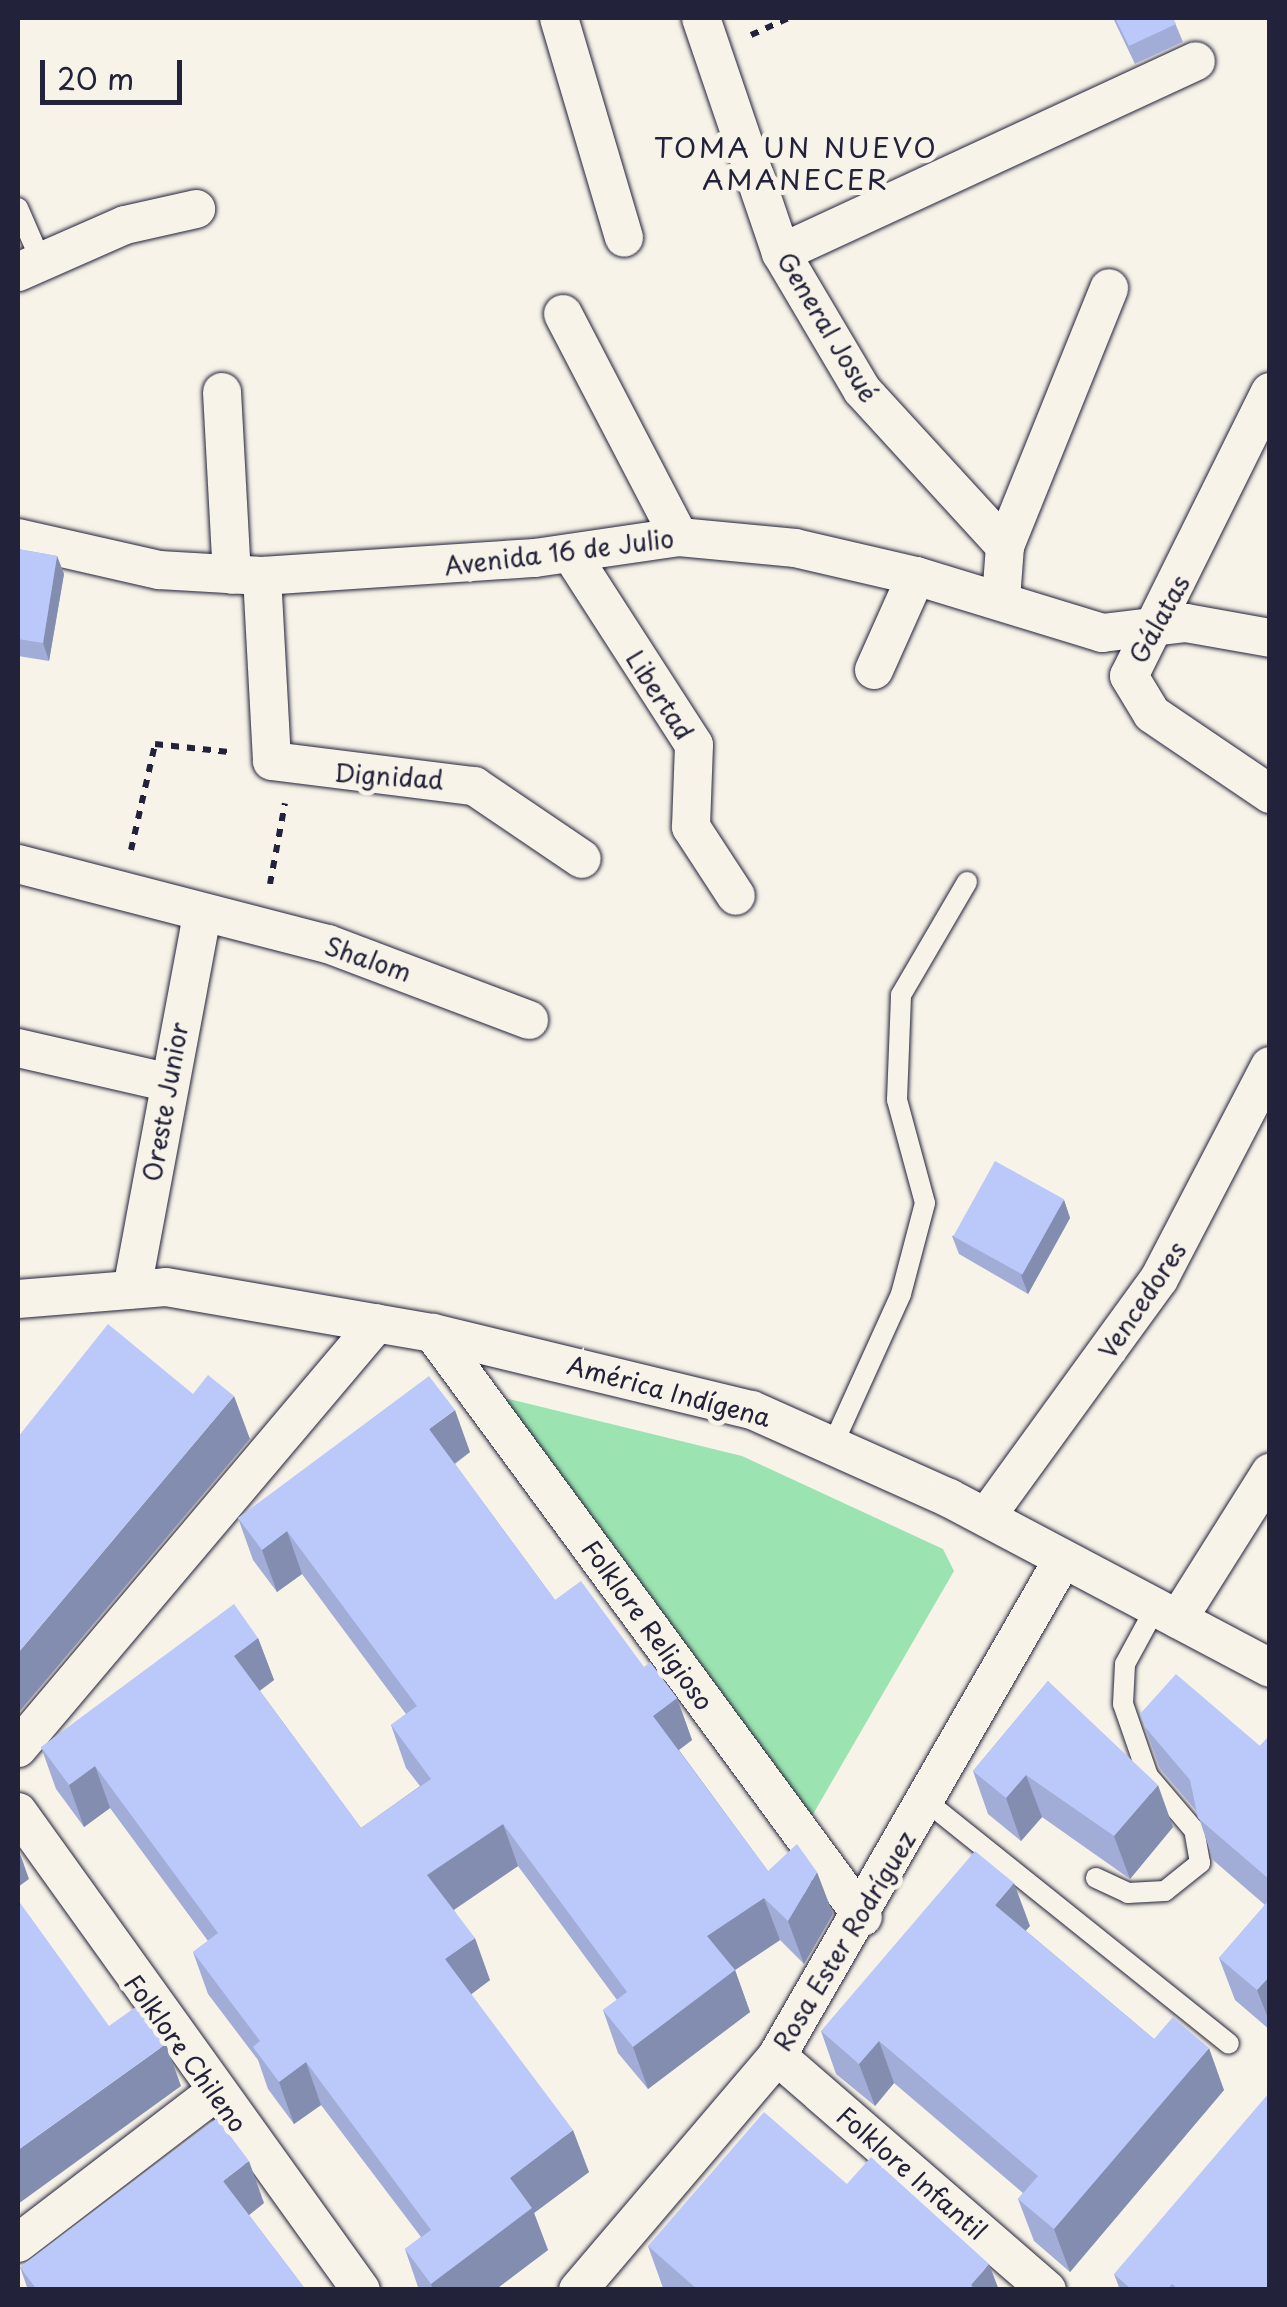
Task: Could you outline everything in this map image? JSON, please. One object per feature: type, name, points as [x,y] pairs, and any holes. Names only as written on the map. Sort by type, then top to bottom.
[{"type":"street","points":[[558,18],[624,238]]},
{"type":"street","name":"General Josué","points":[[701,18],[782,253],[862,390],[1004,546]]},
{"type":"street","points":[[782,253],[1196,61]]},
{"type":"street","points":[[29,267],[126,225],[196,210]]},
{"type":"street","points":[[1002,599],[1004,546],[1109,288]]},
{"type":"street","points":[[563,314],[679,536]]},
{"type":"street","points":[[222,392],[247,575],[278,757]]},
{"type":"street","name":"Gálatas","points":[[1270,392],[1160,626],[1132,662],[1131,687],[1152,714],[1270,794]]},
{"type":"street","name":"Avenida 16 de Julio","points":[[18,538],[159,570],[247,575],[571,554],[679,536],[794,548],[1002,599],[1102,633],[1160,626],[1270,638]]},
{"type":"street","name":"Libertad","points":[[571,554],[694,745],[692,827],[736,896]]},
{"type":"street","points":[[874,670],[916,576]]},
{"type":"street","name":"Dignidad","points":[[278,757],[474,786],[582,859]]},
{"type":"street","name":"Shalom","points":[[18,864],[202,915],[262,925],[529,1020]]},
{"type":"street","name":"Oreste Junior","points":[[132,1289],[167,1082],[202,915]]},
{"type":"street","points":[[18,1048],[167,1082]]},
{"type":"street","name":"Vencedores","points":[[986,1517],[1159,1279],[1270,1066]]},
{"type":"street","name":"América Indígena","points":[[18,1299],[166,1286],[433,1333],[689,1391],[834,1442],[1167,1613],[1264,1653]]},
{"type":"street","points":[[18,1748],[377,1324]]},
{"type":"street","name":"Folklore Religioso","points":[[433,1333],[863,1917]]},
{"type":"street","points":[[1167,1613],[1270,1473]]},
{"type":"street","name":"Rosa Ester Rodríguez","points":[[578,2290],[777,2056],[863,1917],[1062,1559]]},
{"type":"street","name":"Folklore Chileno","points":[[18,1812],[213,2094],[361,2290]]},
{"type":"street","name":"Folklore Infantil","points":[[777,2056],[1047,2290]]},
{"type":"street","points":[[18,2243],[213,2094]]},
{"type":"lane","points":[[18,208],[29,267]]},
{"type":"lane","points":[[834,1442],[901,1294],[925,1203],[897,1100],[901,995],[967,882]]},
{"type":"lane","points":[[1096,1878],[1128,1893],[1165,1891],[1200,1863],[1194,1830],[1148,1776],[1123,1704],[1125,1664],[1167,1613]]},
{"type":"lane","points":[[926,1802],[1229,2044]]},
{"type":"path","points":[[122,890],[155,744],[278,757],[262,925]]},
{"type":"green space","points":[[484,1393],[742,1456],[943,1549],[954,1571],[805,1828]]},
{"type":"building","points":[[1115,18],[1173,18],[1176,24],[1129,46]]},
{"type":"building","points":[[18,549],[57,556],[43,643],[18,639]]},
{"type":"building","points":[[995,1161],[1064,1199],[1022,1275],[953,1236]]},
{"type":"building","points":[[108,1324],[193,1394],[208,1375],[234,1396],[18,1653],[18,1437]]},
{"type":"building","points":[[429,1376],[455,1410],[429,1429],[555,1600],[581,1581],[644,1667],[650,1662],[677,1698],[653,1716],[768,1871],[797,1844],[817,1872],[788,1921],[764,1898],[707,1936],[735,1970],[633,2047],[603,2010],[627,1992],[503,1824],[427,1875],[475,1938],[445,1959],[573,2130],[510,2178],[532,2208],[431,2284],[405,2249],[431,2230],[306,2062],[279,2082],[253,2047],[260,2041],[193,1952],[218,1933],[95,1766],[69,1785],[41,1747],[234,1604],[258,1638],[234,1656],[361,1828],[431,1779],[391,1725],[417,1706],[287,1531],[262,1550],[238,1518]]},
{"type":"building","points":[[1176,1674],[1260,1746],[1270,1735],[1270,1880],[1198,1818],[1190,1780],[1145,1727],[1140,1714]]},
{"type":"building","points":[[1048,1681],[1158,1785],[1114,1836],[1026,1775],[1006,1798],[973,1771]]},
{"type":"building","points":[[975,1851],[1014,1883],[995,1905],[1154,2039],[1173,2017],[1209,2048],[1054,2229],[1018,2199],[1038,2176],[879,2041],[859,2064],[821,2031]]},
{"type":"building","points":[[1270,1899],[1270,1976],[1257,1990],[1219,1958]]},
{"type":"building","points":[[18,1900],[109,2026],[137,2006],[166,2044],[18,2150]]},
{"type":"building","points":[[1269,2093],[1270,2290],[1179,2290],[1172,2284],[1167,2290],[1132,2290],[1114,2274]]},
{"type":"building","points":[[764,2112],[847,2184],[871,2157],[989,2264],[971,2285],[976,2290],[698,2290],[648,2246]]},
{"type":"building","points":[[217,2118],[249,2161],[223,2181],[306,2290],[37,2290],[20,2267]]},
{"type":"district","name":"TOMA UN NUEVO AMANECER","points":[[796,163]]}]
